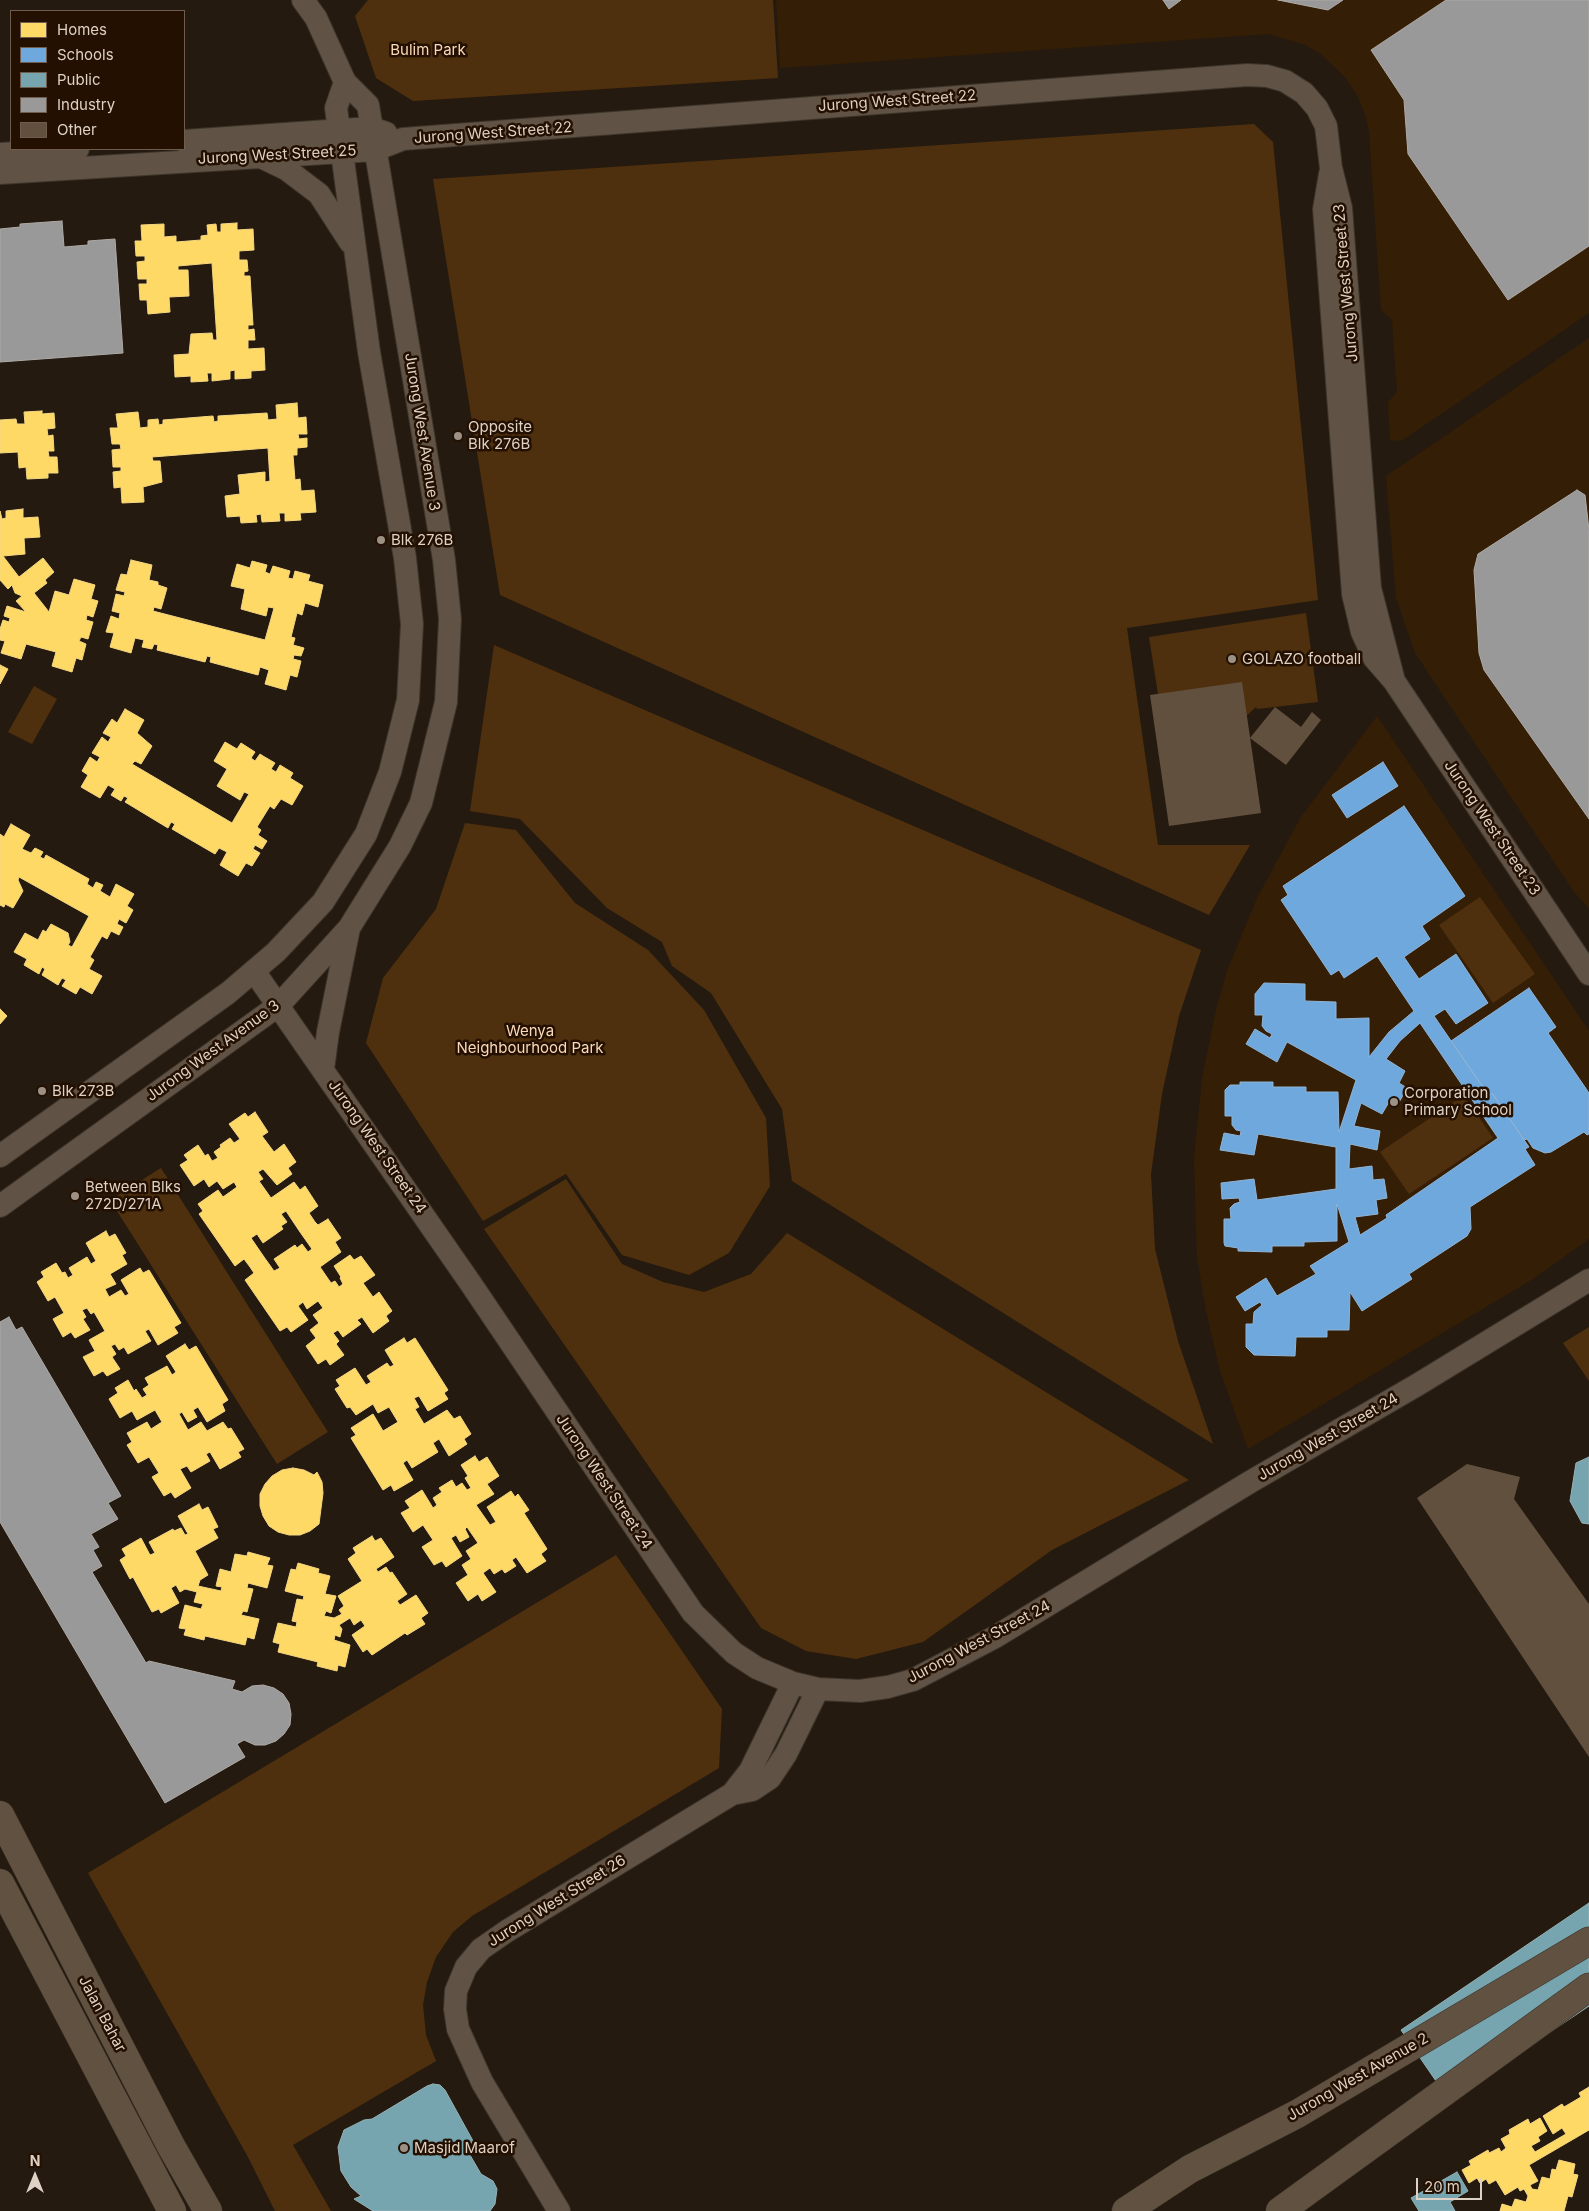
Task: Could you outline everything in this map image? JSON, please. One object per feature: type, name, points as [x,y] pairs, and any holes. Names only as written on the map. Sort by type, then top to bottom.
[{"type":"main road","name":"Jalan Bahar","points":[[0,1815],[131,2069],[208,2211]]},
{"type":"main road","name":"Jalan Bahar","points":[[0,1883],[172,2211]]},
{"type":"main road","name":"Jurong West Avenue 2","points":[[1126,2211],[1190,2168],[1297,2114],[1589,1941]]},
{"type":"main road","points":[[1280,2211],[1589,1987]]},
{"type":"street","points":[[0,1156],[228,993],[254,971],[323,902],[366,834],[390,772],[408,700],[412,624],[405,558],[384,443],[353,246],[338,130],[336,108],[345,82],[316,18],[303,0]]},
{"type":"street","name":"Jurong West Street 22","points":[[373,139],[403,139],[1247,75],[1267,76],[1285,81],[1304,93],[1317,108],[1326,126],[1331,168]]},
{"type":"street","name":"Jurong West Avenue 3","points":[[0,1206],[279,1005],[349,928],[400,846],[421,803],[446,702],[450,619],[444,560],[368,105],[345,82]]},
{"type":"street","name":"Jurong West Street 25","points":[[185,141],[338,130],[373,139]]},
{"type":"street","name":"Jurong West Street 25","points":[[0,173],[342,152],[373,139]]},
{"type":"street","points":[[0,154],[62,150]]},
{"type":"street","points":[[258,156],[286,169],[319,194],[353,246]]},
{"type":"street","name":"Jurong West Street 23","points":[[1331,168],[1324,209],[1353,594],[1362,632],[1374,658],[1394,682],[1589,974]]},
{"type":"street","name":"Jurong West Street 24","points":[[323,1069],[328,1032],[349,928]]},
{"type":"street","name":"Jurong West Street 24","points":[[254,971],[471,1284],[693,1613],[734,1653],[757,1668],[793,1683],[818,1689],[860,1690],[888,1687],[913,1680],[986,1641],[1266,1473],[1418,1385],[1589,1280]]},
{"type":"street","name":"Jurong West Street 26","points":[[732,1794],[750,1771],[759,1755],[793,1683]]},
{"type":"street","name":"Jurong West Street 26","points":[[559,2211],[482,2082],[458,2029],[455,2010],[456,1991],[466,1967],[481,1949],[507,1931],[732,1794],[752,1790],[770,1778],[777,1770],[818,1689]]},
{"type":"shaded area","points":[[776,0],[1589,0],[1589,313],[1403,440],[1390,441],[1388,402],[1397,392],[1392,320],[1381,310],[1369,132],[1365,114],[1357,95],[1345,77],[1323,56],[1306,45],[1268,34],[780,68]]},
{"type":"shaded area","points":[[1589,338],[1589,908],[1574,892],[1415,653],[1396,598],[1386,476]]},
{"type":"shaded area","name":"Corporation Primary School","points":[[1377,716],[1589,1031],[1589,1239],[1533,1279],[1248,1449],[1220,1371],[1206,1311],[1197,1257],[1194,1158],[1202,1078],[1216,1010],[1227,971],[1257,898],[1301,817]]},
{"type":"green space","name":"Bulim Park","points":[[368,0],[773,0],[778,78],[413,101],[376,78],[355,16]]},
{"type":"green space","points":[[1254,124],[1273,142],[1318,600],[1127,628],[1158,845],[1250,845],[1209,915],[500,595],[433,179]]},
{"type":"green space","name":"GOLAZO football","points":[[1306,613],[1318,702],[1257,709],[1256,707],[1241,721],[1158,694],[1149,637]]},
{"type":"green space","points":[[494,645],[1201,950],[1179,1016],[1162,1094],[1151,1174],[1155,1249],[1178,1341],[1213,1444],[792,1181],[782,1109],[711,993],[672,966],[662,942],[607,908],[520,819],[470,811]]},
{"type":"green space","points":[[34,686],[57,699],[32,744],[8,732]]},
{"type":"green space","name":"Wenya Neighbourhood Park","points":[[465,823],[516,830],[575,903],[648,950],[704,1010],[766,1118],[770,1186],[729,1253],[689,1275],[622,1255],[566,1174],[483,1221],[366,1043],[383,978],[436,909]]},
{"type":"green space","points":[[1480,897],[1535,974],[1493,1003],[1439,925]]},
{"type":"green space","points":[[1464,1095],[1493,1138],[1409,1194],[1380,1152]]},
{"type":"green space","points":[[161,1168],[328,1432],[277,1464],[110,1200]]},
{"type":"green space","points":[[566,1179],[622,1264],[663,1282],[704,1292],[751,1274],[787,1233],[1189,1480],[1052,1550],[923,1642],[856,1659],[806,1651],[761,1628],[484,1229]]},
{"type":"green space","points":[[1589,1327],[1589,1381],[1563,1343]]},
{"type":"green space","points":[[616,1555],[722,1709],[719,1768],[472,1916],[453,1932],[436,1957],[427,1982],[423,2005],[426,2035],[436,2061],[293,2145],[331,2211],[275,2211],[248,2157],[88,1873]]},
{"type":"building: Homes","points":[[237,223],[237,230],[253,229],[254,250],[239,251],[239,260],[247,260],[248,271],[244,272],[244,276],[250,276],[253,325],[248,325],[248,330],[254,329],[255,340],[248,340],[248,349],[264,348],[265,370],[251,371],[251,378],[235,379],[235,370],[230,371],[230,379],[212,381],[212,373],[207,373],[208,381],[191,382],[191,376],[175,377],[174,355],[189,354],[191,334],[212,333],[213,340],[217,340],[212,263],[178,266],[178,270],[188,270],[189,296],[169,297],[170,312],[148,314],[147,300],[140,300],[139,284],[147,284],[147,279],[138,279],[137,262],[145,261],[145,256],[136,256],[135,241],[142,241],[141,225],[164,224],[164,237],[176,236],[176,242],[201,240],[201,236],[208,235],[207,225],[216,224],[217,232],[221,232],[221,224]]},
{"type":"building: Homes","points":[[297,403],[298,418],[306,417],[307,434],[298,434],[299,439],[307,438],[307,447],[297,448],[297,455],[293,455],[295,480],[300,479],[301,491],[314,490],[316,512],[300,513],[301,520],[285,521],[285,513],[279,513],[280,521],[262,522],[261,514],[256,515],[257,522],[241,523],[240,516],[227,517],[225,496],[240,494],[238,475],[265,472],[265,482],[270,481],[268,448],[152,457],[153,461],[160,461],[162,482],[143,487],[144,502],[122,503],[121,487],[114,488],[113,472],[121,471],[121,467],[113,467],[112,450],[121,449],[120,444],[112,444],[110,428],[118,428],[116,414],[138,412],[140,428],[148,427],[148,420],[158,419],[159,425],[163,424],[163,420],[213,416],[214,422],[218,421],[218,416],[267,413],[268,420],[277,419],[276,405]]},
{"type":"building: Homes","points":[[42,411],[42,414],[54,413],[55,428],[47,429],[48,436],[53,435],[54,451],[48,451],[49,457],[57,457],[58,473],[48,473],[48,478],[27,479],[26,467],[19,468],[18,452],[0,453],[0,420],[16,419],[17,424],[25,424],[24,412]]},
{"type":"building: Homes","points":[[23,509],[23,518],[38,517],[40,537],[24,538],[25,554],[3,556],[19,577],[43,558],[54,572],[45,580],[47,583],[34,593],[49,612],[55,591],[69,595],[74,579],[95,585],[91,599],[98,601],[93,617],[87,615],[86,620],[93,622],[88,639],[81,637],[79,641],[86,644],[82,660],[76,658],[72,672],[52,666],[56,652],[26,644],[21,659],[1,653],[5,641],[0,640],[0,629],[3,620],[9,622],[10,618],[4,616],[7,606],[26,612],[16,601],[22,596],[15,593],[12,585],[8,589],[0,580],[0,511],[2,519],[6,518],[6,511]]},
{"type":"building: Homes","points":[[131,560],[152,565],[149,580],[158,582],[158,585],[167,588],[161,609],[154,607],[153,611],[265,640],[274,608],[268,607],[266,616],[241,609],[245,589],[231,586],[237,564],[250,568],[252,561],[267,565],[265,572],[270,574],[273,566],[290,571],[288,578],[293,579],[295,571],[310,575],[308,581],[323,585],[318,607],[305,603],[302,615],[297,613],[291,637],[295,638],[293,645],[304,648],[301,656],[294,655],[293,659],[301,661],[297,677],[290,675],[286,690],[265,684],[269,670],[260,667],[258,675],[210,662],[211,657],[207,656],[205,662],[157,650],[158,645],[154,644],[152,649],[142,647],[144,640],[135,638],[131,653],[110,647],[114,633],[106,632],[111,616],[119,619],[120,613],[112,611],[116,594],[124,596],[125,592],[116,590],[121,574],[127,575]]},
{"type":"building: Homes","points":[[0,665],[8,669],[0,684]]},
{"type":"building: Homes","points":[[125,709],[144,720],[137,733],[152,746],[141,764],[135,761],[132,764],[232,823],[249,794],[244,792],[240,800],[217,786],[227,769],[214,761],[225,742],[237,749],[241,743],[255,752],[251,758],[255,761],[260,754],[275,763],[271,769],[276,772],[280,765],[293,773],[290,778],[303,786],[292,805],[281,799],[274,809],[270,806],[257,827],[261,830],[258,835],[267,841],[262,849],[255,845],[253,849],[260,853],[252,866],[246,863],[238,876],[220,865],[227,852],[219,848],[215,854],[172,829],[175,824],[171,822],[168,828],[125,802],[128,798],[124,796],[121,801],[111,795],[115,789],[108,785],[100,798],[81,787],[88,775],[82,771],[90,757],[97,762],[100,757],[92,753],[102,737],[108,742],[111,737],[103,733],[112,719],[117,723]]},
{"type":"building: Homes","points":[[11,824],[30,835],[22,849],[31,853],[35,848],[43,852],[40,857],[44,859],[46,855],[89,879],[87,884],[93,888],[96,882],[103,885],[100,891],[110,897],[116,884],[134,894],[127,906],[133,910],[126,923],[119,919],[117,924],[123,927],[119,935],[111,931],[107,939],[102,936],[90,957],[94,960],[89,969],[102,976],[92,994],[80,987],[76,994],[62,986],[66,980],[62,978],[58,985],[42,975],[45,969],[42,967],[39,974],[24,965],[27,959],[14,952],[25,933],[38,940],[43,930],[46,932],[51,924],[68,933],[70,942],[68,945],[72,947],[89,916],[19,877],[18,880],[23,891],[13,908],[5,904],[4,907],[0,905],[0,834],[4,837]]},
{"type":"building: Homes","points":[[0,1009],[7,1016],[0,1024]]},
{"type":"building: Homes","points":[[255,1112],[268,1132],[262,1136],[274,1152],[284,1144],[296,1162],[288,1168],[292,1174],[277,1185],[263,1169],[258,1172],[263,1179],[259,1181],[271,1198],[294,1182],[300,1190],[305,1186],[318,1206],[309,1213],[315,1222],[300,1232],[286,1211],[281,1214],[287,1222],[281,1226],[283,1229],[263,1243],[257,1234],[251,1238],[264,1257],[250,1267],[244,1259],[235,1266],[199,1214],[203,1211],[198,1204],[218,1190],[223,1197],[237,1187],[234,1182],[223,1189],[217,1181],[209,1187],[204,1179],[194,1186],[180,1165],[188,1160],[184,1155],[198,1145],[205,1156],[208,1154],[212,1161],[218,1158],[214,1152],[221,1147],[220,1145],[230,1138],[234,1143],[240,1139],[229,1124],[245,1113],[248,1117]]},
{"type":"building: Homes","points":[[328,1219],[341,1238],[335,1242],[341,1252],[320,1267],[331,1283],[335,1281],[339,1287],[343,1284],[334,1266],[350,1255],[354,1260],[361,1256],[375,1275],[363,1283],[373,1297],[379,1292],[392,1311],[386,1316],[389,1321],[373,1333],[362,1317],[357,1320],[361,1324],[343,1337],[338,1330],[333,1333],[339,1341],[336,1344],[344,1355],[330,1365],[326,1359],[318,1364],[306,1346],[316,1338],[310,1330],[319,1323],[313,1315],[323,1308],[318,1301],[307,1309],[303,1302],[298,1306],[308,1320],[291,1332],[287,1327],[280,1331],[245,1280],[254,1273],[250,1267],[264,1257],[274,1271],[280,1268],[274,1259],[295,1245],[297,1248],[302,1244],[308,1252],[312,1249],[300,1232],[315,1222],[318,1225]]},
{"type":"building: Homes","points":[[106,1231],[109,1237],[115,1234],[126,1253],[122,1255],[127,1264],[110,1274],[116,1284],[105,1289],[109,1297],[121,1290],[125,1296],[129,1294],[121,1280],[140,1268],[143,1273],[149,1270],[181,1323],[174,1327],[178,1333],[158,1345],[149,1329],[145,1331],[151,1341],[128,1354],[124,1347],[119,1350],[115,1344],[111,1346],[116,1354],[112,1357],[120,1369],[107,1376],[103,1371],[94,1376],[83,1357],[95,1351],[89,1340],[105,1331],[94,1312],[91,1314],[87,1308],[82,1310],[86,1317],[83,1319],[90,1330],[75,1338],[71,1332],[63,1337],[53,1319],[64,1313],[55,1297],[48,1301],[37,1282],[44,1277],[41,1272],[56,1263],[62,1273],[65,1272],[68,1278],[73,1275],[69,1268],[87,1257],[91,1264],[96,1261],[86,1243]]},
{"type":"building: Homes","points":[[404,1338],[407,1343],[415,1338],[448,1390],[444,1393],[448,1399],[428,1411],[419,1396],[414,1398],[419,1407],[415,1409],[424,1424],[447,1410],[454,1419],[460,1416],[471,1434],[464,1439],[467,1444],[449,1456],[439,1439],[433,1443],[438,1452],[412,1468],[407,1460],[403,1463],[413,1480],[394,1491],[391,1485],[383,1490],[351,1438],[356,1435],[351,1428],[373,1414],[383,1431],[398,1422],[389,1407],[378,1413],[373,1404],[356,1415],[350,1407],[347,1408],[335,1389],[340,1386],[336,1380],[355,1368],[366,1385],[371,1382],[367,1376],[387,1363],[390,1367],[394,1365],[385,1350]]},
{"type":"building: Homes","points":[[185,1344],[189,1350],[196,1346],[228,1400],[222,1404],[225,1411],[207,1422],[198,1407],[193,1410],[197,1417],[188,1422],[182,1412],[179,1414],[188,1430],[201,1422],[207,1431],[223,1422],[228,1429],[231,1428],[244,1449],[238,1452],[241,1457],[220,1469],[210,1452],[206,1454],[210,1461],[191,1472],[187,1466],[180,1469],[191,1488],[175,1498],[171,1492],[164,1496],[152,1477],[159,1473],[149,1457],[138,1463],[127,1445],[132,1442],[127,1433],[147,1422],[151,1429],[162,1422],[155,1410],[137,1420],[132,1411],[120,1418],[109,1399],[118,1393],[115,1388],[128,1380],[134,1391],[136,1389],[142,1398],[147,1395],[143,1389],[149,1385],[145,1378],[167,1366],[172,1375],[176,1372],[166,1356]]},
{"type":"building: Homes","points":[[475,1456],[479,1462],[487,1457],[499,1476],[487,1484],[494,1494],[476,1505],[490,1525],[496,1522],[487,1507],[511,1491],[515,1497],[518,1494],[529,1510],[524,1513],[547,1549],[541,1554],[546,1561],[527,1573],[516,1557],[512,1560],[516,1566],[505,1573],[502,1569],[494,1574],[490,1568],[483,1573],[496,1592],[482,1601],[478,1594],[468,1601],[456,1583],[468,1575],[462,1565],[471,1559],[466,1551],[478,1543],[467,1527],[465,1529],[469,1537],[460,1542],[456,1535],[451,1538],[462,1556],[446,1567],[442,1561],[434,1565],[422,1547],[433,1540],[423,1525],[413,1532],[401,1513],[410,1508],[405,1501],[422,1490],[433,1508],[437,1505],[433,1498],[442,1492],[439,1488],[452,1480],[456,1487],[462,1483],[467,1490],[471,1488],[465,1478],[468,1476],[461,1465]]},
{"type":"building: Homes","points":[[293,1468],[304,1470],[314,1475],[317,1472],[322,1482],[323,1493],[319,1524],[310,1531],[300,1535],[278,1532],[269,1526],[260,1506],[260,1494],[265,1484],[272,1476],[282,1470]]},
{"type":"building: Homes","points":[[199,1504],[202,1510],[208,1507],[218,1527],[213,1529],[218,1538],[195,1551],[208,1575],[200,1580],[198,1586],[221,1591],[222,1587],[216,1586],[220,1569],[231,1572],[235,1554],[247,1556],[248,1552],[270,1558],[267,1565],[273,1566],[267,1588],[248,1583],[247,1588],[253,1589],[247,1612],[243,1611],[241,1615],[259,1619],[254,1639],[247,1637],[245,1645],[205,1636],[204,1640],[184,1635],[186,1629],[179,1628],[185,1605],[201,1609],[203,1604],[194,1602],[197,1592],[185,1589],[180,1592],[176,1585],[171,1588],[179,1603],[161,1613],[159,1609],[152,1612],[133,1577],[130,1579],[120,1560],[126,1556],[122,1549],[141,1538],[150,1555],[155,1553],[149,1542],[173,1529],[174,1531],[181,1528],[185,1535],[188,1534],[178,1516]]},
{"type":"building: Homes","points":[[372,1536],[375,1541],[381,1538],[394,1557],[376,1569],[378,1572],[386,1567],[390,1573],[392,1572],[407,1594],[397,1601],[400,1605],[416,1595],[428,1613],[421,1618],[425,1624],[407,1635],[405,1633],[372,1655],[367,1649],[363,1652],[352,1635],[365,1626],[361,1620],[354,1625],[350,1618],[339,1625],[342,1629],[340,1637],[335,1635],[334,1640],[350,1645],[345,1667],[338,1665],[337,1671],[317,1666],[318,1662],[278,1652],[280,1644],[273,1642],[278,1623],[296,1627],[297,1622],[292,1621],[297,1599],[303,1600],[304,1596],[285,1591],[291,1569],[296,1570],[298,1563],[319,1569],[318,1573],[330,1576],[325,1594],[336,1596],[331,1613],[326,1611],[324,1616],[334,1618],[342,1614],[339,1610],[344,1606],[338,1596],[362,1581],[348,1559],[356,1553],[353,1548]]},
{"type":"building: Homes","points":[[1589,2087],[1589,2130],[1529,2165],[1538,2181],[1530,2185],[1532,2189],[1538,2190],[1542,2177],[1550,2179],[1552,2169],[1556,2170],[1559,2160],[1575,2164],[1573,2174],[1578,2175],[1572,2197],[1568,2196],[1564,2211],[1500,2211],[1502,2204],[1512,2207],[1515,2199],[1526,2202],[1528,2196],[1524,2189],[1520,2191],[1518,2187],[1505,2195],[1496,2180],[1489,2184],[1486,2179],[1480,2183],[1477,2178],[1469,2183],[1462,2170],[1471,2165],[1469,2161],[1488,2150],[1489,2153],[1499,2148],[1501,2152],[1506,2148],[1501,2139],[1510,2134],[1509,2130],[1528,2119],[1530,2124],[1540,2118],[1547,2131],[1538,2137],[1540,2141],[1531,2146],[1535,2152],[1566,2134],[1562,2128],[1553,2134],[1543,2116],[1562,2104],[1564,2107],[1581,2097],[1579,2093]]},
{"type":"building: Schools","points":[[1383,762],[1398,786],[1347,818],[1332,795]]},
{"type":"building: Schools","points":[[1404,806],[1465,896],[1422,926],[1430,939],[1404,957],[1419,979],[1456,954],[1488,1003],[1456,1024],[1445,1009],[1434,1016],[1489,1096],[1492,1093],[1529,1147],[1525,1149],[1535,1165],[1470,1207],[1471,1229],[1467,1236],[1409,1274],[1412,1279],[1362,1311],[1350,1292],[1349,1330],[1327,1330],[1327,1337],[1296,1337],[1295,1356],[1254,1355],[1246,1347],[1246,1324],[1253,1324],[1254,1312],[1262,1305],[1260,1302],[1245,1311],[1236,1297],[1266,1278],[1277,1296],[1316,1274],[1310,1266],[1349,1242],[1337,1204],[1337,1241],[1304,1242],[1304,1246],[1272,1246],[1272,1252],[1238,1251],[1238,1248],[1225,1246],[1224,1219],[1231,1219],[1230,1208],[1240,1202],[1239,1198],[1222,1199],[1221,1183],[1254,1179],[1257,1200],[1336,1189],[1336,1147],[1258,1134],[1254,1155],[1220,1150],[1224,1133],[1240,1136],[1241,1131],[1236,1130],[1232,1125],[1232,1116],[1225,1116],[1225,1090],[1230,1085],[1240,1085],[1240,1082],[1273,1082],[1273,1087],[1306,1087],[1306,1092],[1338,1092],[1339,1132],[1356,1080],[1287,1042],[1277,1062],[1246,1044],[1255,1029],[1270,1038],[1272,1034],[1262,1026],[1263,1015],[1255,1015],[1255,994],[1264,983],[1305,984],[1305,1001],[1336,1002],[1336,1019],[1369,1018],[1369,1057],[1389,1032],[1414,1011],[1377,956],[1344,978],[1339,970],[1331,975],[1281,900],[1288,895],[1283,886]],"holes":[[[1420,1023],[1498,1138],[1386,1215],[1387,1218],[1360,1235],[1355,1217],[1378,1214],[1376,1200],[1387,1198],[1384,1179],[1373,1180],[1372,1166],[1349,1169],[1350,1144],[1377,1150],[1380,1131],[1354,1126],[1361,1103],[1382,1114],[1389,1102],[1397,1106],[1407,1088],[1399,1083],[1405,1071],[1386,1059],[1400,1041]]]},
{"type":"building: Schools","points":[[1529,988],[1556,1027],[1548,1033],[1589,1093],[1589,1134],[1587,1135],[1584,1132],[1551,1152],[1545,1153],[1533,1148],[1527,1139],[1524,1140],[1492,1093],[1489,1096],[1451,1041]]},
{"type":"building: Public","points":[[1589,1457],[1589,1524],[1582,1523],[1570,1501],[1576,1463]]},
{"type":"building: Public","points":[[1589,1903],[1589,2006],[1449,2100],[1401,2030]]},
{"type":"building: Public","name":"Masjid Maarof","points":[[433,2084],[440,2085],[445,2090],[472,2139],[474,2144],[470,2149],[470,2155],[481,2174],[493,2181],[497,2189],[495,2204],[490,2211],[373,2211],[354,2199],[361,2196],[351,2187],[341,2171],[338,2147],[344,2130],[364,2120],[372,2119]]},
{"type":"building: Public","points":[[1457,2172],[1468,2191],[1450,2202],[1455,2211],[1419,2211],[1411,2198]]},
{"type":"building: Industry","points":[[1163,0],[1181,0],[1169,9]]},
{"type":"building: Industry","points":[[1278,0],[1343,0],[1328,10]]},
{"type":"building: Industry","points":[[1446,0],[1589,0],[1589,246],[1508,300],[1408,154],[1404,100],[1371,50]]},
{"type":"building: Industry","points":[[62,221],[64,247],[88,245],[88,241],[115,239],[123,353],[0,362],[0,229],[20,227],[20,224]]},
{"type":"building: Industry","points":[[1577,490],[1585,495],[1589,530],[1589,819],[1484,670],[1479,653],[1474,570],[1478,554]]},
{"type":"building: Industry","points":[[9,1317],[16,1330],[22,1327],[121,1496],[108,1503],[118,1519],[91,1534],[99,1547],[93,1550],[102,1566],[92,1572],[146,1663],[149,1661],[235,1681],[232,1689],[242,1692],[252,1686],[263,1685],[274,1688],[283,1694],[289,1703],[290,1725],[276,1741],[265,1745],[255,1745],[244,1740],[237,1744],[245,1757],[165,1803],[0,1522],[0,1322]]},
{"type":"building: Other","points":[[1242,682],[1261,813],[1169,826],[1150,695]]},
{"type":"building: Other","points":[[1275,707],[1301,727],[1312,712],[1321,720],[1286,765],[1250,738]]},
{"type":"building: Other","points":[[1467,1464],[1520,1477],[1514,1499],[1589,1604],[1589,1757],[1417,1498]]},
{"type":"place","name":"Opposite Blk 276B","points":[[458,436]]},
{"type":"place","name":"Blk 276B","points":[[381,540]]},
{"type":"place","name":"GOLAZO football","points":[[1232,659]]},
{"type":"place","name":"Blk 273B","points":[[42,1091]]},
{"type":"place","name":"Corporation Primary School","points":[[1394,1102]]},
{"type":"place","name":"Between Blks 272D/271A","points":[[75,1196]]},
{"type":"place","name":"Masjid Maarof","points":[[404,2148]]}]
